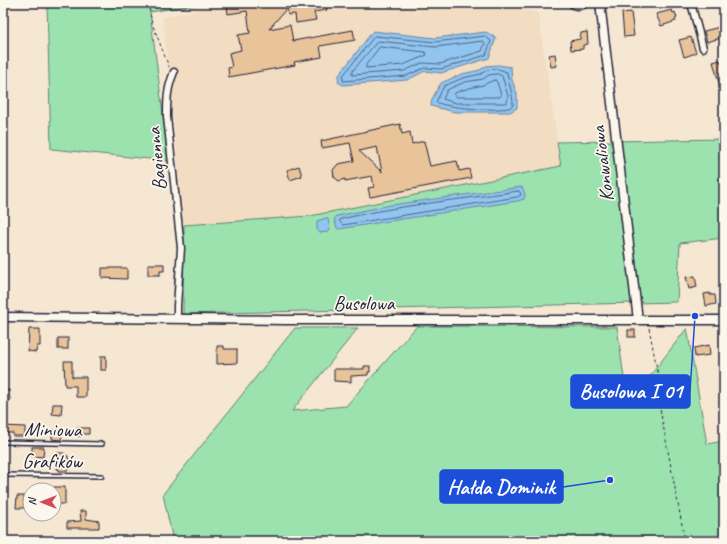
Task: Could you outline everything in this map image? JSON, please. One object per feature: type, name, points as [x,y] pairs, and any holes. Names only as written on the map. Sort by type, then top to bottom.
[{"type":"street","name":"Konwaliowa","points":[[600,3],[638,320]]},
{"type":"street","points":[[691,3],[703,48]]},
{"type":"street","name":"Bagienna","points":[[174,72],[168,87],[167,117],[181,248],[176,306],[177,318]]},
{"type":"street","name":"Busolowa","points":[[3,317],[285,320],[724,320]]},
{"type":"lane","points":[[569,3],[577,8],[583,7],[589,3]]},
{"type":"lane","name":"Miniowa","points":[[3,442],[102,444]]},
{"type":"lane","name":"Grafików","points":[[3,475],[102,476]]},
{"type":"path","points":[[148,3],[152,23],[166,60],[174,72]]},
{"type":"path","points":[[647,320],[661,390],[658,398],[685,541]]},
{"type":"shaded area","points":[[234,3],[495,3],[538,13],[561,166],[310,216],[184,225],[163,17]]},
{"type":"green space","points":[[47,3],[207,3],[150,12],[169,161],[51,149]]},
{"type":"green space","points":[[724,139],[724,238],[680,243],[677,302],[183,314],[184,225],[310,216],[561,166],[557,142]]},
{"type":"green space","points":[[417,326],[617,327],[624,378],[619,389],[633,387],[641,406],[651,401],[650,376],[687,328],[707,444],[724,441],[724,541],[173,541],[163,494],[295,328],[358,328],[292,411],[346,406]]},
{"type":"water","points":[[373,31],[435,38],[486,32],[496,38],[489,58],[441,73],[425,71],[407,80],[343,85],[338,82],[339,75]]},
{"type":"water","points":[[498,65],[511,67],[512,80],[517,94],[517,108],[510,112],[455,112],[431,106],[432,99],[441,83],[462,74],[480,70],[486,66]]},
{"type":"water","points":[[522,187],[525,195],[524,199],[517,201],[339,229],[337,228],[334,219],[337,216],[391,205]]},
{"type":"water","points":[[326,218],[328,219],[330,230],[328,232],[320,233],[317,229],[317,221]]},
{"type":"building","points":[[246,3],[326,3],[327,10],[314,12],[316,20],[296,23],[295,14],[288,15],[287,8],[269,29],[290,25],[293,41],[353,30],[355,40],[320,46],[322,57],[294,62],[295,65],[229,77],[228,68],[232,67],[229,53],[241,50],[238,35],[250,33],[247,11],[228,14],[227,6]]},
{"type":"building","points":[[672,10],[673,13],[675,12],[677,18],[675,19],[676,21],[661,26],[656,14]]},
{"type":"building","points":[[631,12],[634,36],[624,37],[622,13]]},
{"type":"building","points":[[720,27],[721,29],[724,28],[724,37],[707,42],[704,31]]},
{"type":"building","points":[[587,32],[588,44],[583,45],[583,49],[571,50],[570,41],[580,39],[581,33]]},
{"type":"building","points":[[691,37],[696,53],[684,57],[679,40]]},
{"type":"building","points":[[555,54],[557,66],[551,67],[549,55]]},
{"type":"building","points":[[720,60],[722,65],[724,64],[724,93],[722,93],[713,62]]},
{"type":"building","points":[[400,124],[402,134],[410,132],[412,144],[424,141],[430,166],[457,161],[459,171],[469,169],[471,178],[370,197],[368,188],[374,187],[372,176],[345,181],[345,179],[339,181],[334,177],[333,170],[338,164],[354,161],[350,143],[322,148],[321,141]],"holes":[[[377,147],[382,172],[359,151]]]},
{"type":"building","points":[[299,166],[302,176],[290,180],[287,170]]},
{"type":"building","points":[[148,264],[164,264],[164,271],[160,271],[160,275],[148,275]]},
{"type":"building","points":[[102,268],[127,268],[127,279],[102,278]]},
{"type":"building","points":[[695,276],[697,287],[689,289],[686,277]]},
{"type":"building","points":[[710,293],[710,295],[715,295],[716,304],[706,306],[704,294]]},
{"type":"building","points":[[29,329],[40,329],[40,346],[37,346],[36,352],[28,351]]},
{"type":"building","points":[[628,330],[635,330],[635,337],[628,337]]},
{"type":"building","points":[[58,338],[68,338],[68,349],[58,349]]},
{"type":"building","points":[[709,345],[710,355],[695,357],[694,348]]},
{"type":"building","points":[[217,346],[224,346],[224,349],[237,349],[237,363],[217,364]]},
{"type":"building","points":[[101,356],[106,356],[106,370],[101,370]]},
{"type":"building","points":[[64,361],[72,361],[72,377],[86,377],[86,397],[76,397],[76,386],[65,386]]},
{"type":"building","points":[[364,366],[370,366],[370,372],[368,372],[368,375],[351,376],[351,382],[334,381],[334,369],[364,369]]},
{"type":"building","points":[[3,390],[9,390],[10,401],[3,401]]},
{"type":"building","points":[[53,404],[62,404],[61,415],[52,414]]},
{"type":"building","points":[[3,426],[25,427],[25,436],[13,436],[13,433],[3,433]]},
{"type":"building","points":[[77,428],[89,428],[89,434],[77,436]]},
{"type":"building","points":[[52,430],[62,430],[61,440],[52,439]]},
{"type":"building","points":[[32,447],[44,447],[43,457],[32,456]]},
{"type":"building","points":[[57,453],[64,453],[64,455],[68,456],[68,460],[71,460],[70,469],[67,469],[67,471],[59,471],[59,469],[57,469]]},
{"type":"building","points":[[62,487],[65,487],[65,504],[62,504]]},
{"type":"building","points":[[17,496],[22,496],[22,508],[16,508]]},
{"type":"building","points":[[80,511],[86,511],[86,519],[99,521],[99,528],[67,528],[67,522],[81,521]]},
{"type":"place","name":"Busolowa I 01","points":[[695,316]]},
{"type":"place","name":"Hałda Dominik","points":[[610,480]]}]
